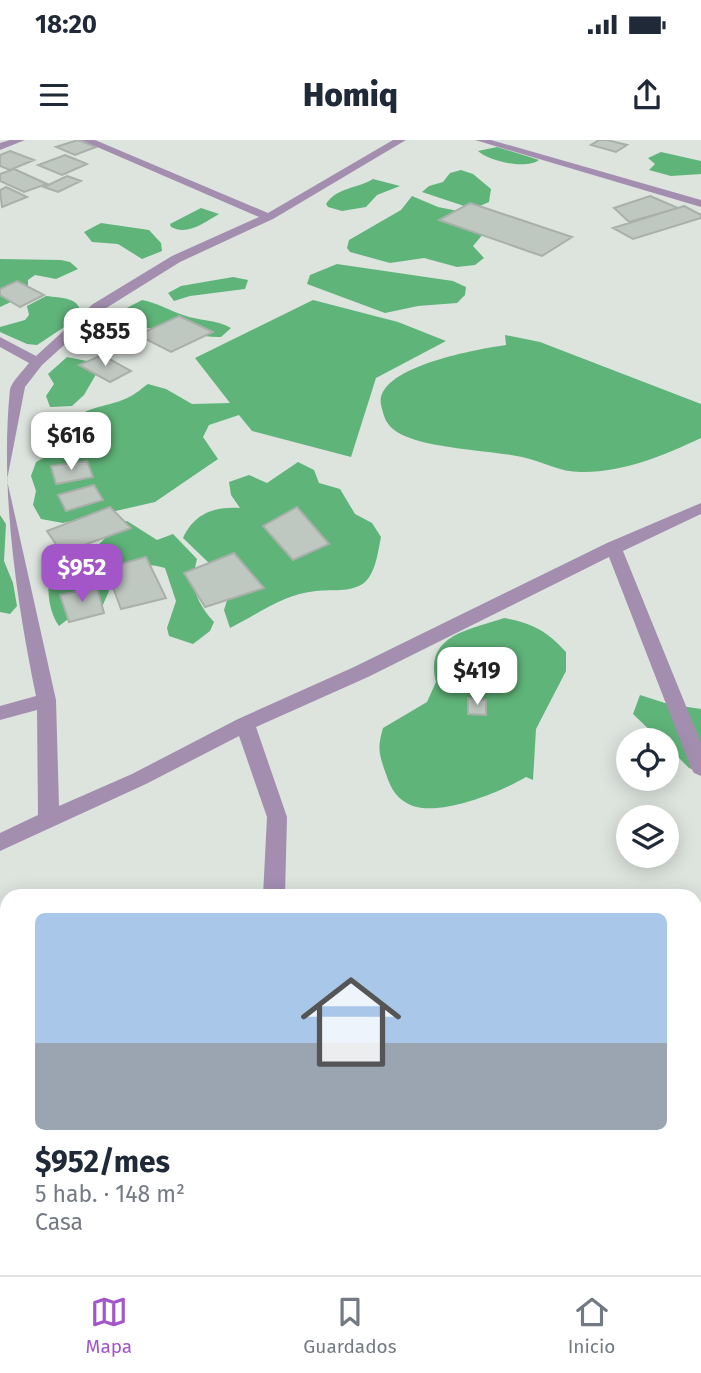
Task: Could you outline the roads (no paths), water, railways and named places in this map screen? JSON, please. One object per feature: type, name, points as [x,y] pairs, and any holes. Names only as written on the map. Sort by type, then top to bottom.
[{"type":"street","points":[[0,147],[20,140]]},
{"type":"street","points":[[86,140],[270,216]]},
{"type":"street","points":[[50,819],[46,700],[0,480],[18,387],[37,362],[98,307],[176,259],[270,216],[401,140]]},
{"type":"street","points":[[480,140],[701,204]]},
{"type":"street","points":[[682,198],[701,186]]},
{"type":"street","points":[[0,341],[37,362]]},
{"type":"street","points":[[0,842],[139,779],[245,724],[361,672],[613,547],[701,508]]},
{"type":"street","points":[[613,547],[701,768]]},
{"type":"street","points":[[0,713],[46,700]]},
{"type":"street","points":[[245,724],[277,817],[274,889]]}]
